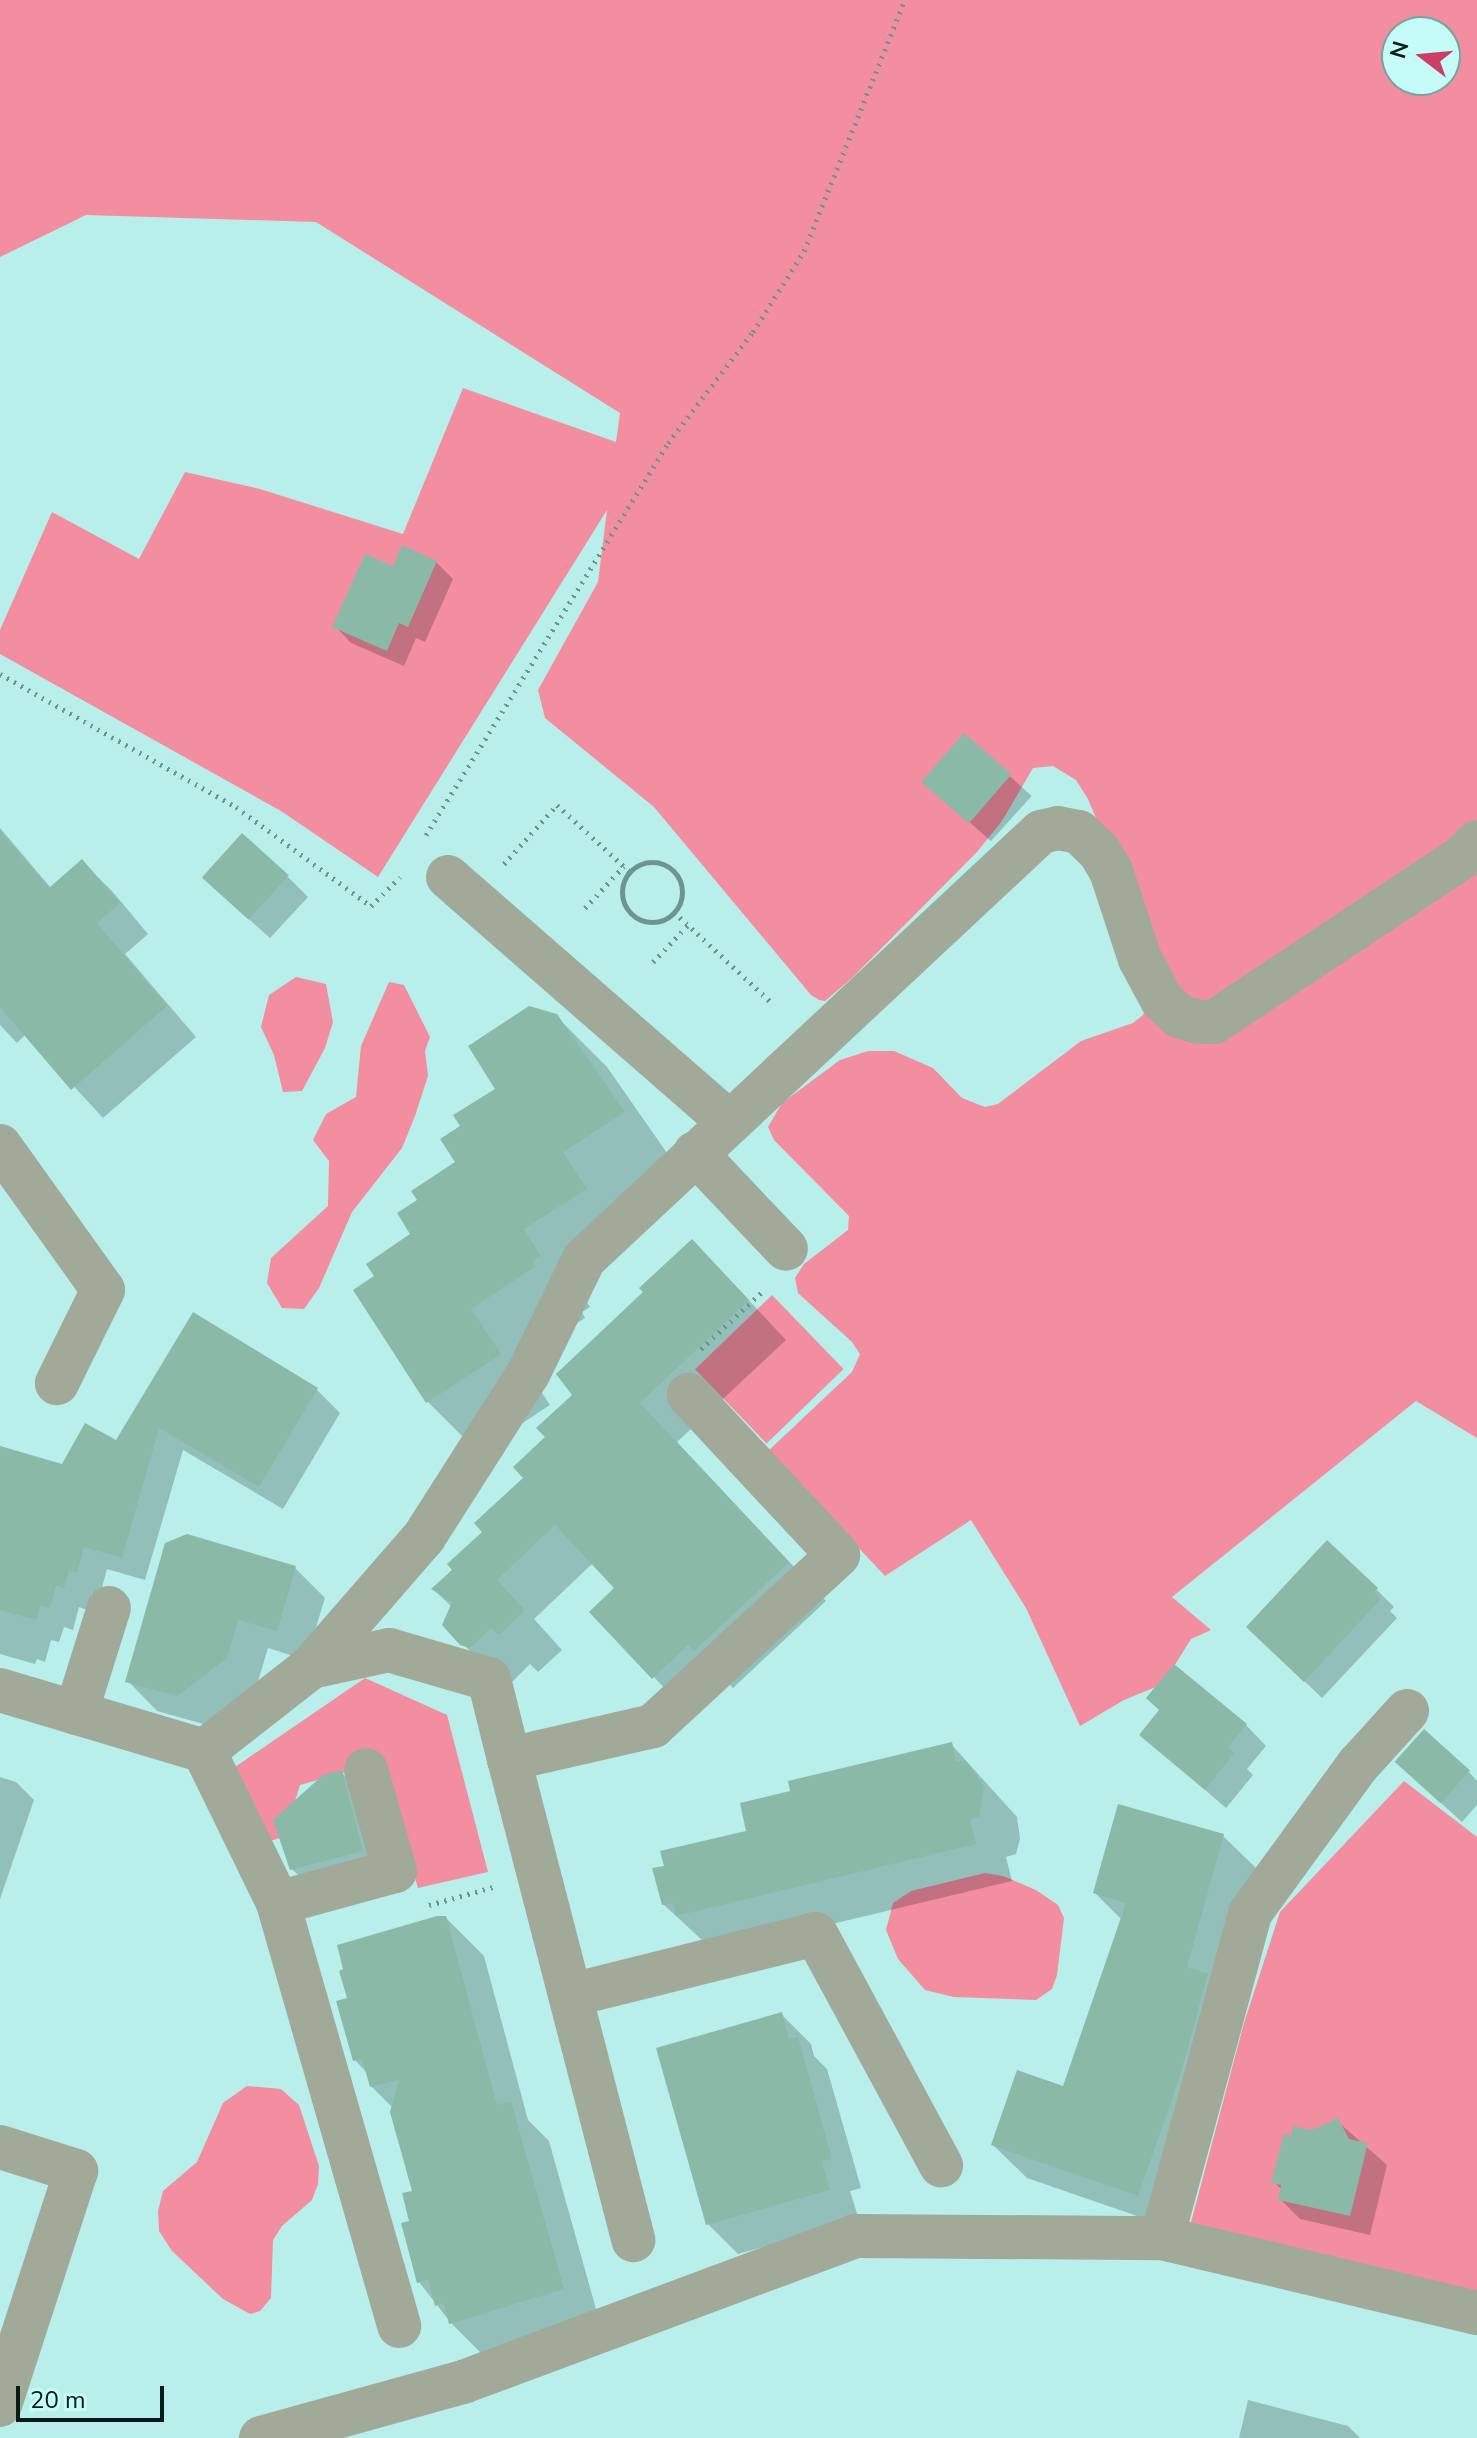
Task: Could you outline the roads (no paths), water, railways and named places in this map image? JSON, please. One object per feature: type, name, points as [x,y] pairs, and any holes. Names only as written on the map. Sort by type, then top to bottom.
[{"type":"street","points":[[204,1751],[311,1667],[424,1537],[528,1374],[584,1259],[1041,832],[1058,828],[1079,832],[1099,851],[1111,871],[1140,959],[1162,1000],[1179,1016],[1198,1022],[1214,1022],[1462,857],[1477,842]]},
{"type":"street","points":[[448,877],[729,1122]]},
{"type":"street","points":[[0,1146],[103,1290],[57,1383]]},
{"type":"street","points":[[695,1153],[786,1249]]},
{"type":"street","points":[[509,1759],[653,1726],[838,1555],[689,1395]]},
{"type":"street","points":[[76,1713],[109,1608]]},
{"type":"street","points":[[311,1667],[389,1650],[489,1679],[633,2240]]},
{"type":"street","points":[[0,1690],[204,1751],[278,1903],[399,2326]]},
{"type":"street","points":[[1162,2238],[1250,1913],[1358,1765],[1407,1711]]},
{"type":"street","points":[[278,1903],[395,1871],[366,1770]]},
{"type":"street","points":[[571,1995],[816,1934],[941,2165]]},
{"type":"street","points":[[0,2147],[76,2171],[0,2405]]},
{"type":"street","points":[[261,2438],[463,2382],[855,2236],[1162,2238],[1477,2313]]}]
